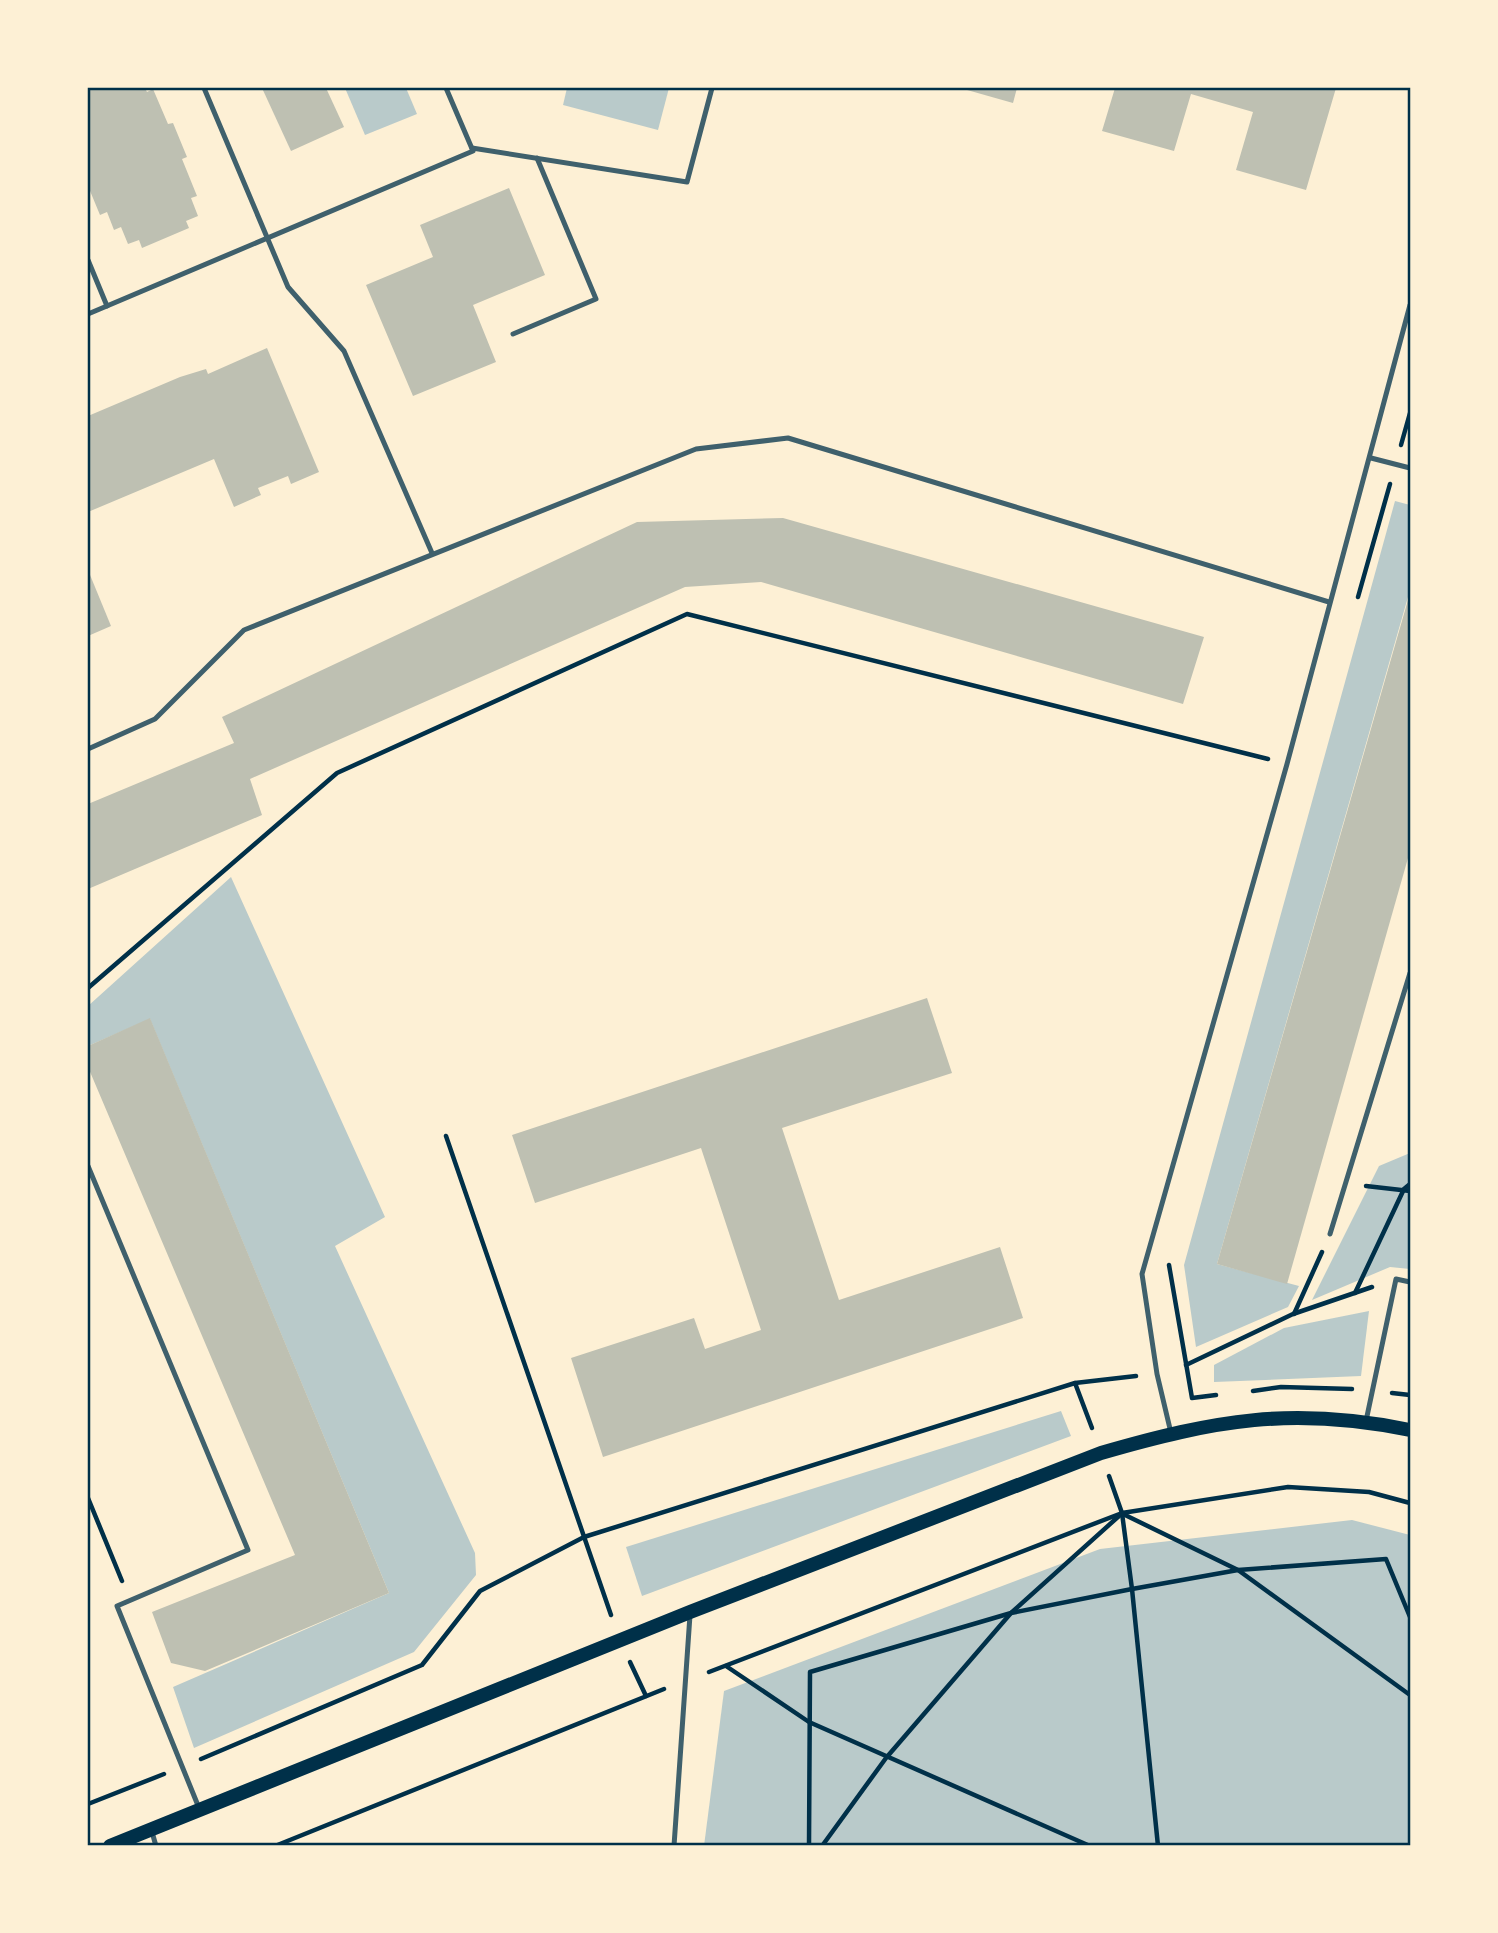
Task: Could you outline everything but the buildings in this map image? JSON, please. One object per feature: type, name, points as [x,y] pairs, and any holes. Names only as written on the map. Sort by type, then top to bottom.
[{"type":"main road","points":[[110,1846],[620,1640],[1101,1453],[1171,1433],[1285,1416],[1366,1421],[1410,1430]]},
{"type":"lane","points":[[204,88],[288,286],[344,351],[432,553]]},
{"type":"lane","points":[[88,314],[473,151],[446,88]]},
{"type":"lane","points":[[472,148],[687,182],[712,88]]},
{"type":"lane","points":[[513,334],[596,299],[537,158]]},
{"type":"lane","points":[[88,260],[107,306]]},
{"type":"lane","points":[[1171,1433],[1157,1374],[1142,1274],[1287,764],[1410,310]]},
{"type":"lane","points":[[88,749],[155,719],[244,630],[696,449],[788,438],[1329,602]]},
{"type":"lane","points":[[1371,457],[1410,468]]},
{"type":"lane","points":[[1331,1234],[1410,973]]},
{"type":"lane","points":[[88,1166],[248,1550],[117,1606],[199,1808]]},
{"type":"lane","points":[[1366,1421],[1396,1279],[1410,1282]]},
{"type":"lane","points":[[674,1846],[691,1612]]},
{"type":"lane","points":[[151,1829],[156,1846]]},
{"type":"path","points":[[1354,610],[1410,413]]},
{"type":"path","points":[[88,988],[337,773],[687,614],[1287,764]]},
{"type":"path","points":[[446,1136],[620,1640],[646,1696]]},
{"type":"path","points":[[1346,1184],[1404,1189],[1410,1192]]},
{"type":"path","points":[[1355,1293],[1404,1189],[1410,1184]]},
{"type":"path","points":[[1293,1314],[1331,1234]]},
{"type":"path","points":[[1172,1251],[1169,1265],[1192,1398]]},
{"type":"path","points":[[1186,1365],[1293,1314],[1396,1279]]},
{"type":"path","points":[[88,1804],[183,1767],[422,1665],[480,1591],[584,1537],[1075,1383],[1157,1374],[1192,1398],[1230,1393]]},
{"type":"path","points":[[1243,1392],[1281,1387],[1372,1390],[1410,1395]]},
{"type":"path","points":[[275,1846],[646,1696],[1122,1513],[1289,1487],[1368,1492],[1410,1503]]},
{"type":"path","points":[[88,1498],[130,1600]]},
{"type":"path","points":[[1122,1513],[1238,1570],[1410,1695]]},
{"type":"path","points":[[1122,1513],[1158,1846]]},
{"type":"path","points":[[822,1846],[886,1758],[1011,1613],[1122,1513]]},
{"type":"path","points":[[809,1846],[810,1672],[1011,1613],[1238,1570],[1386,1559],[1410,1617]]},
{"type":"path","points":[[725,1666],[808,1722],[1090,1846]]},
{"type":"shaded area","points":[[345,88],[406,88],[417,114],[365,135]]},
{"type":"shaded area","points":[[567,88],[669,88],[658,130],[563,105]]},
{"type":"shaded area","points":[[1395,501],[1410,505],[1410,590],[1217,1264],[1299,1286],[1288,1307],[1196,1347],[1184,1265]]},
{"type":"shaded area","points":[[231,877],[385,1217],[335,1246],[475,1553],[476,1575],[414,1652],[194,1748],[173,1687],[389,1593],[150,1019],[88,1046],[88,1006]]},
{"type":"shaded area","points":[[1410,1153],[1410,1269],[1390,1267],[1312,1300],[1379,1166]]},
{"type":"shaded area","points":[[1369,1311],[1361,1376],[1214,1382],[1214,1365],[1284,1328]]},
{"type":"shaded area","points":[[1061,1411],[1071,1436],[642,1596],[626,1547]]},
{"type":"shaded area","points":[[1352,1520],[1410,1535],[1410,1845],[704,1846],[724,1691],[1100,1549]]}]
